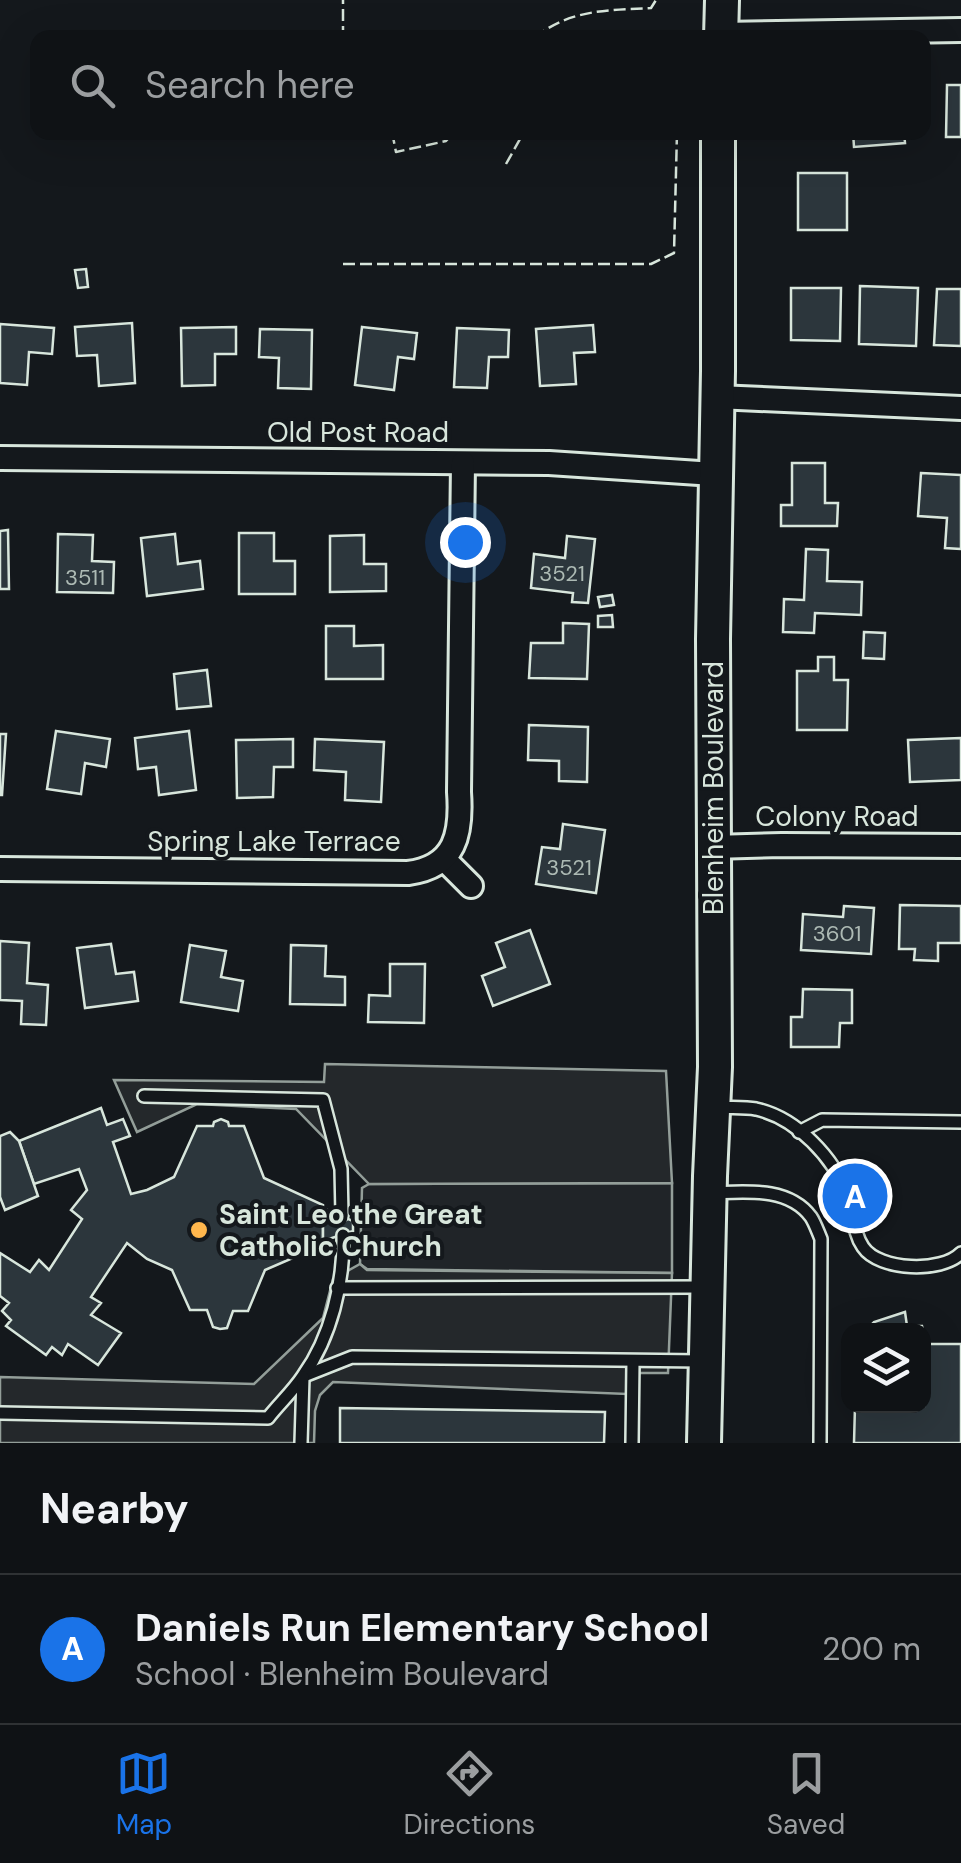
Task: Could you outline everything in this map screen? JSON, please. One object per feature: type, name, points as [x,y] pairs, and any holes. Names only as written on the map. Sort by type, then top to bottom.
[{"type":"main road","points":[[721,30],[722,0]]},
{"type":"main road","name":"Blenheim Boulevard","points":[[704,1443],[713,1107],[718,140]]},
{"type":"street","points":[[931,31],[961,30]]},
{"type":"street","points":[[718,397],[961,408]]},
{"type":"street","name":"Old Post Road","points":[[0,458],[549,463],[714,474]]},
{"type":"street","points":[[462,463],[461,817],[455,842],[444,859],[471,886]]},
{"type":"street","name":"Colony Road","points":[[713,846],[961,846]]},
{"type":"street","name":"Spring Lake Terrace","points":[[0,869],[408,873],[420,872],[444,859]]},
{"type":"lane","points":[[144,1096],[323,1100],[341,1168],[342,1215]]},
{"type":"lane","points":[[713,1107],[757,1109],[787,1123],[824,1152],[839,1173],[851,1202],[855,1230],[864,1250],[882,1263],[938,1266],[961,1253]]},
{"type":"lane","points":[[799,1132],[822,1120],[961,1122]]},
{"type":"lane","points":[[710,1193],[757,1191],[778,1195],[798,1204],[811,1217],[821,1239],[820,1443]]},
{"type":"lane","points":[[0,1413],[268,1418],[303,1377],[332,1318],[343,1235]]},
{"type":"lane","points":[[338,1288],[707,1286]]},
{"type":"lane","points":[[303,1377],[352,1357],[706,1361]]},
{"type":"lane","points":[[632,1443],[633,1362]]},
{"type":"lane","points":[[301,1443],[303,1377]]},
{"type":"shaded area","points":[[325,1064],[666,1071],[672,1183],[369,1184],[296,1109],[197,1104],[137,1132],[114,1080],[324,1082]]},
{"type":"shaded area","points":[[672,1183],[672,1273],[367,1269],[360,1264],[362,1188],[369,1184]]},
{"type":"shaded area","points":[[360,1264],[367,1270],[672,1273],[668,1373],[627,1373],[627,1394],[333,1382],[320,1395],[315,1411],[314,1443],[0,1443],[0,1377],[254,1384],[323,1318],[333,1279]]},
{"type":"building","points":[[947,85],[961,85],[961,137],[946,137]]},
{"type":"building","points":[[854,140],[905,140],[905,143],[854,147]]},
{"type":"building","points":[[798,173],[847,173],[847,230],[798,230]]},
{"type":"building","points":[[86,269],[88,287],[78,288],[75,270]]},
{"type":"building","points":[[860,286],[918,288],[916,346],[859,344]]},
{"type":"building","points":[[791,288],[841,288],[840,341],[791,340]]},
{"type":"building","points":[[937,289],[961,289],[961,346],[934,345]]},
{"type":"building","points":[[132,323],[135,383],[99,386],[97,355],[77,356],[75,327]]},
{"type":"building","points":[[0,324],[54,328],[52,354],[29,352],[27,385],[0,383]]},
{"type":"building","points":[[593,325],[595,352],[574,353],[576,384],[540,386],[536,329]]},
{"type":"building","points":[[236,327],[236,354],[215,354],[215,385],[182,386],[181,328]]},
{"type":"building","points":[[362,327],[417,333],[414,359],[398,357],[394,390],[355,385]]},
{"type":"building","points":[[457,328],[509,330],[508,357],[489,357],[487,388],[454,387]]},
{"type":"building","points":[[260,329],[312,330],[311,389],[278,388],[279,358],[259,357]]},
{"type":"building","points":[[792,463],[825,463],[825,503],[838,503],[837,526],[781,526],[781,505],[792,505]]},
{"type":"building","points":[[921,473],[961,475],[961,549],[945,548],[947,518],[918,516]]},
{"type":"building","points":[[8,530],[9,589],[0,589],[0,531]]},
{"type":"building","points":[[239,533],[274,533],[274,561],[295,561],[295,594],[239,594]]},
{"type":"building","points":[[58,534],[93,535],[92,561],[114,562],[113,593],[57,592]]},
{"type":"building","points":[[175,534],[178,564],[200,561],[203,589],[147,596],[141,538]]},
{"type":"building","points":[[364,535],[364,564],[386,564],[386,591],[330,592],[330,536]]},
{"type":"building","points":[[567,536],[595,539],[588,603],[572,602],[573,593],[531,588],[534,554],[565,558]]},
{"type":"building","points":[[806,549],[828,550],[827,581],[862,582],[861,615],[815,613],[814,633],[783,632],[784,599],[804,600]]},
{"type":"building","points":[[612,595],[614,605],[600,607],[598,597]]},
{"type":"building","points":[[612,615],[613,627],[598,627],[598,616]]},
{"type":"building","points":[[563,623],[589,624],[587,679],[529,678],[531,643],[563,643]]},
{"type":"building","points":[[326,626],[354,626],[354,646],[383,645],[383,679],[326,679]]},
{"type":"building","points":[[864,632],[885,633],[884,659],[863,658]]},
{"type":"building","points":[[818,657],[834,657],[834,680],[848,680],[847,730],[797,730],[797,671],[818,671]]},
{"type":"building","points":[[207,670],[211,706],[177,709],[174,674]]},
{"type":"building","points":[[529,725],[588,727],[587,782],[559,781],[559,761],[528,760]]},
{"type":"building","points":[[56,731],[110,739],[106,767],[85,763],[81,794],[47,789]]},
{"type":"building","points":[[189,731],[196,790],[159,795],[156,767],[138,769],[135,738]]},
{"type":"building","points":[[0,734],[6,734],[2,795],[0,795]]},
{"type":"building","points":[[961,738],[961,780],[910,782],[908,740]]},
{"type":"building","points":[[293,739],[293,767],[274,767],[273,797],[237,798],[236,740]]},
{"type":"building","points":[[315,739],[384,742],[381,802],[345,800],[346,772],[314,770]]},
{"type":"building","points":[[563,824],[605,830],[596,893],[536,884],[542,847],[560,849]]},
{"type":"building","points":[[900,905],[961,906],[961,943],[938,943],[938,961],[914,960],[915,949],[899,949]]},
{"type":"building","points":[[844,906],[874,908],[871,954],[801,950],[803,914],[843,917]]},
{"type":"building","points":[[530,930],[550,984],[493,1006],[482,976],[505,967],[496,943]]},
{"type":"building","points":[[0,941],[29,943],[27,983],[48,985],[46,1025],[21,1024],[22,1001],[0,1000]]},
{"type":"building","points":[[111,944],[116,974],[134,972],[138,1001],[85,1008],[77,948]]},
{"type":"building","points":[[190,945],[226,951],[221,977],[243,981],[238,1011],[181,1002]]},
{"type":"building","points":[[291,945],[326,946],[325,976],[345,977],[345,1005],[290,1004]]},
{"type":"building","points":[[390,964],[425,964],[424,1023],[368,1022],[369,995],[390,996]]},
{"type":"building","points":[[803,989],[852,990],[852,1023],[840,1023],[839,1047],[791,1047],[791,1017],[802,1017]]},
{"type":"building","name":"Saint Leo the Great Catholic Church","points":[[101,1108],[107,1125],[123,1119],[130,1136],[113,1142],[131,1194],[174,1177],[197,1126],[213,1126],[221,1119],[229,1126],[244,1126],[264,1178],[323,1205],[323,1245],[265,1270],[248,1311],[233,1311],[227,1328],[220,1329],[213,1327],[207,1310],[190,1310],[172,1270],[147,1259],[127,1243],[91,1297],[101,1303],[91,1315],[121,1333],[98,1365],[68,1344],[62,1355],[52,1347],[46,1355],[6,1326],[11,1320],[2,1311],[9,1303],[0,1296],[0,1253],[30,1272],[39,1260],[49,1270],[82,1219],[71,1210],[87,1190],[79,1169],[34,1184],[19,1141]]},
{"type":"building","points":[[10,1132],[19,1141],[38,1196],[5,1210],[0,1197],[0,1136]]},
{"type":"building","points":[[323,1208],[353,1221],[353,1231],[323,1241]]},
{"type":"building","points":[[905,1312],[907,1323],[873,1323]]},
{"type":"building","points":[[931,1344],[961,1344],[961,1443],[854,1443],[855,1413],[931,1413]]},
{"type":"building","points":[[340,1408],[605,1412],[604,1443],[340,1443]]},
{"type":"fence","points":[[343,0],[343,30]]},
{"type":"fence","points":[[545,30],[576,16],[651,8],[656,0]]},
{"type":"fence","points":[[394,140],[396,152],[447,140]]},
{"type":"fence","points":[[506,164],[520,140]]},
{"type":"fence","points":[[343,264],[651,264],[674,253],[677,140]]},
{"type":"place","name":"Daniels Run Elementary School","points":[[855,1196]]},
{"type":"place","name":"Saint Leo the Great Catholic Church","points":[[199,1230]]}]
